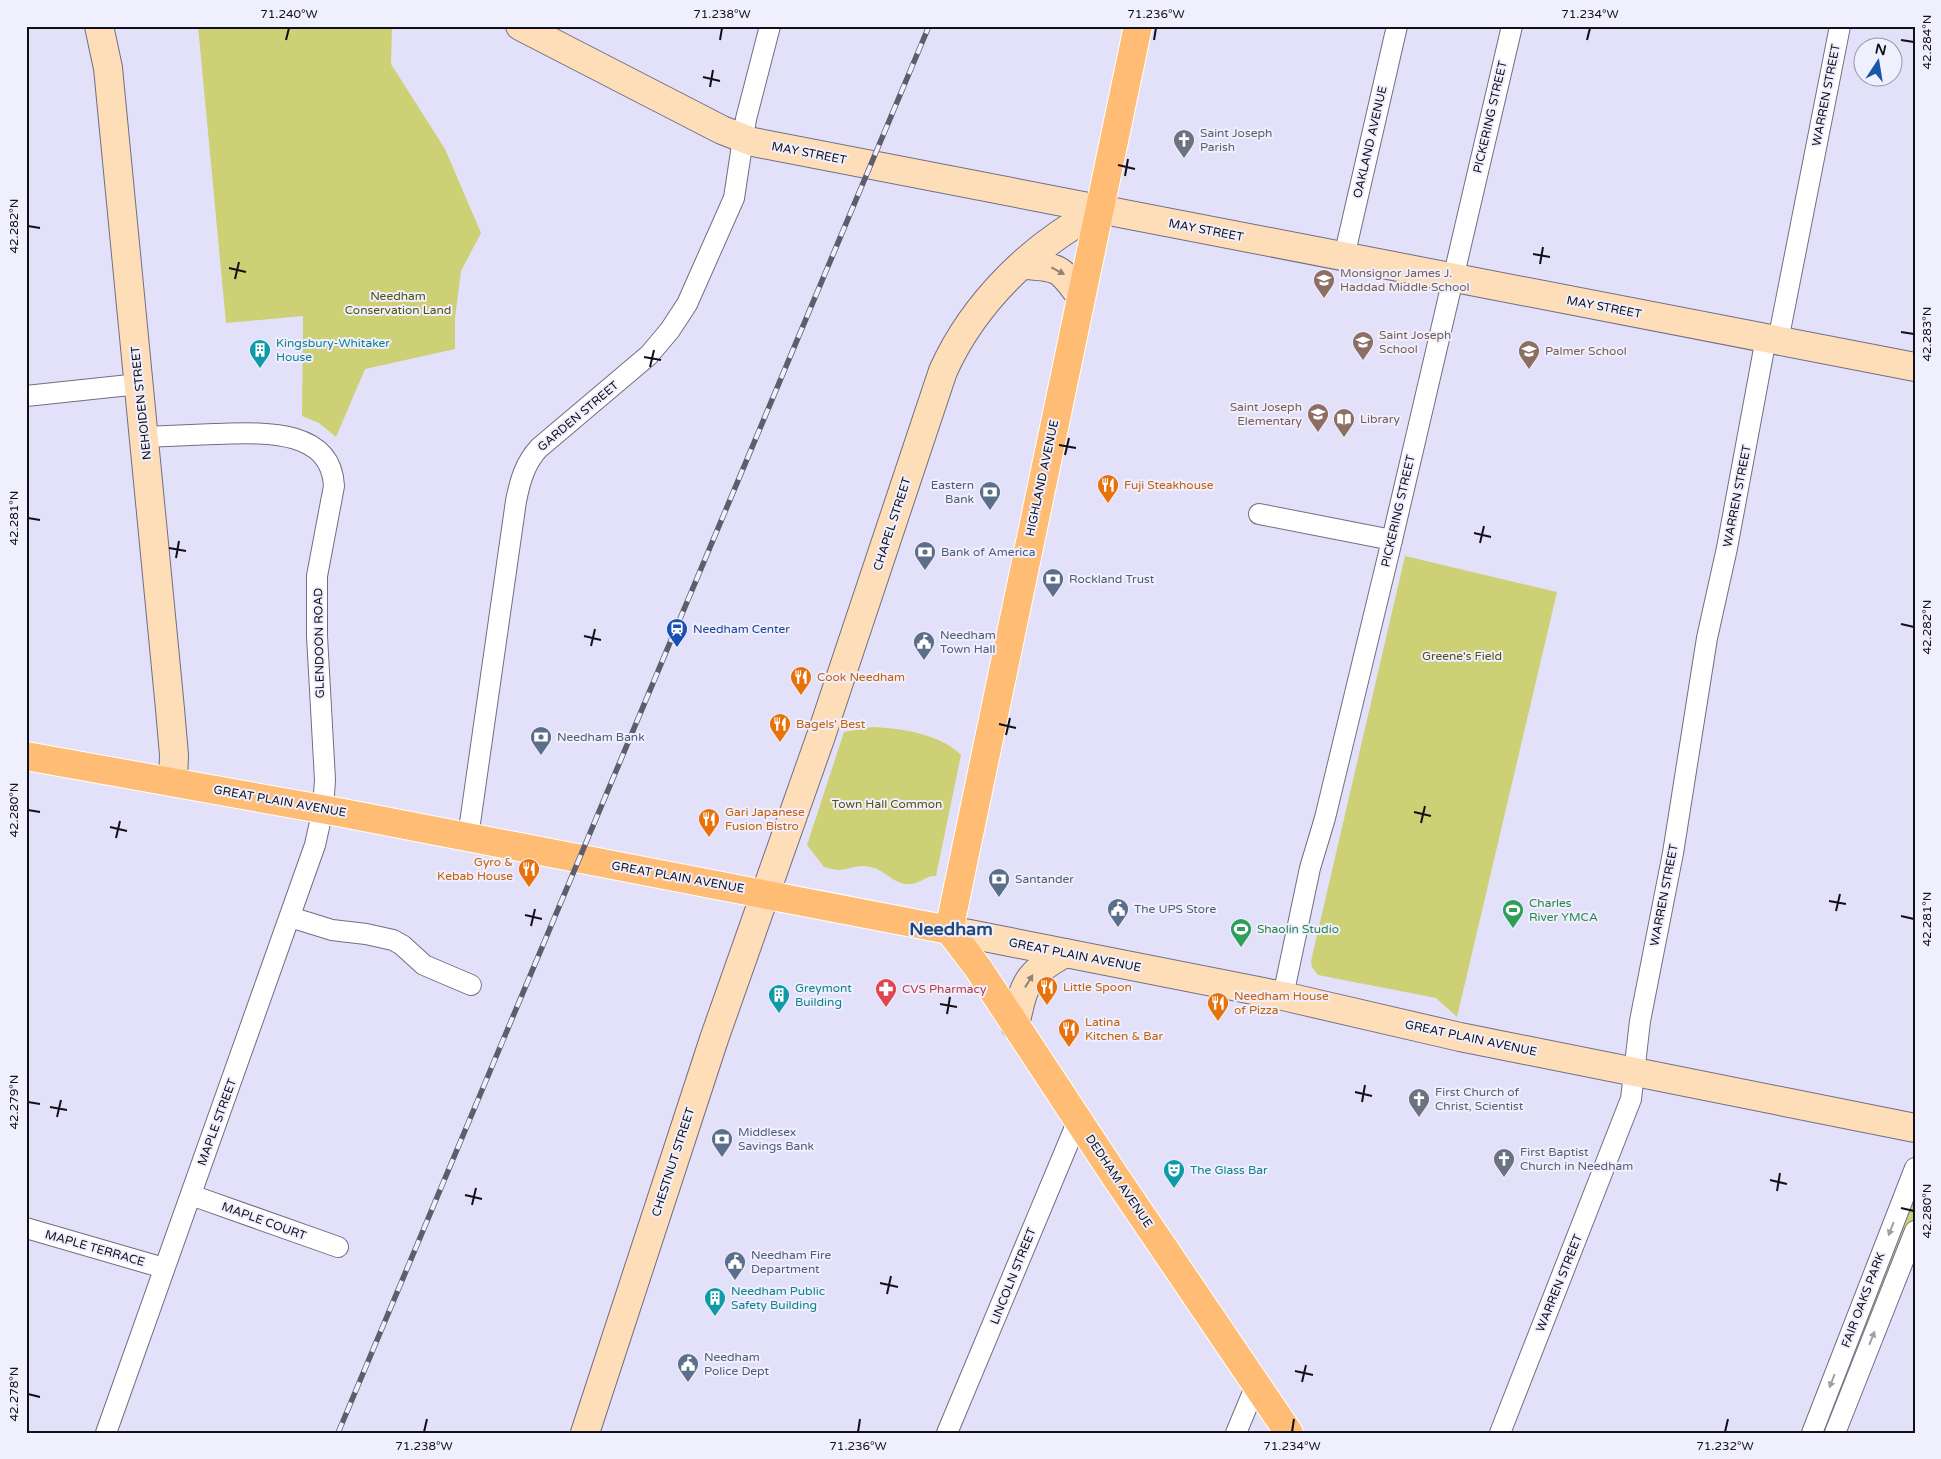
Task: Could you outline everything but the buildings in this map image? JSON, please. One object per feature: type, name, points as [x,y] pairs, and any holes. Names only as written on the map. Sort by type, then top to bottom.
[{"type":"main road","name":"NEHOIDEN STREET","points":[[99,26],[108,68],[139,384],[170,709],[174,765],[173,782]]},
{"type":"main road","name":"MAY STREET","points":[[520,26],[742,139],[1915,367]]},
{"type":"main road","name":"HIGHLAND AVENUE","points":[[949,930],[1138,26]]},
{"type":"main road","name":"CHAPEL STREET","points":[[765,893],[821,736],[943,371],[970,322],[996,291],[1057,235],[1100,210]]},
{"type":"main road","points":[[1024,265],[1050,267],[1058,270],[1066,276],[1081,296]]},
{"type":"main road","name":"GREAT PLAIN AVENUE","points":[[27,760],[173,782],[765,893],[1283,996],[1444,1034],[1915,1128]]},
{"type":"main road","name":"CHESTNUT STREET","points":[[586,1433],[657,1208],[765,893]]},
{"type":"main road","name":"DEDHAM AVENUE","points":[[949,930],[978,968],[1289,1433]]},
{"type":"main road","points":[[1015,1025],[1022,993],[1032,975],[1065,953]]},
{"type":"street","name":"GARDEN STREET","points":[[468,837],[516,501],[526,467],[539,448],[649,355],[675,324],[695,289],[730,210],[738,180],[742,139],[770,26]]},
{"type":"street","name":"OAKLAND AVENUE","points":[[1344,257],[1397,26]]},
{"type":"street","name":"PICKERING STREET","points":[[1283,996],[1310,868],[1325,818],[1392,540],[1512,26]]},
{"type":"street","name":"WARREN STREET","points":[[1500,1433],[1627,1114],[1635,1072],[1640,1021],[1673,853],[1708,638],[1840,26]]},
{"type":"street","points":[[26,396],[139,384]]},
{"type":"street","name":"GLENDOON ROAD","points":[[144,437],[258,432],[286,436],[307,443],[322,455],[333,473],[334,486],[317,576],[317,636],[325,780],[323,810]]},
{"type":"street","points":[[1259,514],[1392,540]]},
{"type":"street","name":"MAPLE STREET","points":[[106,1433],[290,917],[315,845],[323,810]]},
{"type":"street","points":[[290,917],[332,930],[366,934],[393,940],[402,945],[424,965],[471,985]]},
{"type":"street","name":"LINCOLN STREET","points":[[947,1433],[1078,1120]]},
{"type":"street","name":"FAIR OAKS PARK","points":[[1812,1433],[1915,1168]]},
{"type":"street","name":"MAPLE COURT","points":[[191,1195],[338,1247]]},
{"type":"street","name":"MAPLE TERRACE","points":[[26,1228],[164,1268]]},
{"type":"street","name":"FAIR OAKS PARK","points":[[1835,1433],[1915,1231]]},
{"type":"street","points":[[1842,1354],[1863,1362]]},
{"type":"street","points":[[1236,1433],[1256,1385]]},
{"type":"green space","name":"Needham Conservation Land","points":[[198,26],[392,26],[391,64],[445,149],[481,233],[461,271],[455,318],[455,349],[365,369],[336,437],[319,423],[302,416],[303,316],[226,323]]},
{"type":"green space","name":"Greene's Field","points":[[1405,556],[1557,592],[1457,1017],[1436,998],[1318,975],[1312,967],[1311,961]]},
{"type":"green space","name":"Town Hall Common","points":[[872,727],[907,731],[931,737],[953,748],[961,755],[936,876],[914,884],[904,884],[881,871],[866,866],[840,870],[824,867],[807,845],[844,732]]},
{"type":"green space","points":[[1915,1185],[1915,1216],[1864,1346],[1859,1349],[1855,1347]]},
{"type":"green space","points":[[1847,1367],[1851,1369],[1830,1433],[1819,1433]]},
{"type":"railway","points":[[338,1433],[929,26]]},
{"type":"place","name":"Saint Joseph Parish","points":[[1184,159]]},
{"type":"place","name":"Monsignor James J. Haddad Middle School","points":[[1324,299]]},
{"type":"place","name":"Saint Joseph School","points":[[1363,361]]},
{"type":"place","name":"Kingsbury-Whitaker House","points":[[260,369]]},
{"type":"place","name":"Palmer School","points":[[1529,370]]},
{"type":"place","name":"Saint Joseph Elementary","points":[[1318,433]]},
{"type":"place","name":"Library","points":[[1344,438]]},
{"type":"place","name":"Fuji Steakhouse","points":[[1108,504]]},
{"type":"place","name":"Eastern Bank","points":[[990,511]]},
{"type":"place","name":"Bank of America","points":[[925,571]]},
{"type":"place","name":"Rockland Trust","points":[[1053,598]]},
{"type":"place","name":"Needham Center","points":[[677,648]]},
{"type":"place","name":"Needham Town Hall","points":[[924,661]]},
{"type":"place","name":"Cook Needham","points":[[801,696]]},
{"type":"place","name":"Bagels' Best","points":[[780,743]]},
{"type":"place","name":"Needham Bank","points":[[541,756]]},
{"type":"place","name":"Gari Japanese Fusion Bistro","points":[[709,838]]},
{"type":"place","name":"Gyro & Kebab House","points":[[529,888]]},
{"type":"place","name":"Santander","points":[[999,898]]},
{"type":"place","name":"The UPS Store","points":[[1118,928]]},
{"type":"place","name":"Charles River YMCA","points":[[1513,929]]},
{"type":"place","name":"Shaolin Studio","points":[[1241,948]]},
{"type":"place","name":"Little Spoon","points":[[1047,1006]]},
{"type":"place","name":"CVS Pharmacy","points":[[886,1008]]},
{"type":"place","name":"Greymont Building","points":[[779,1014]]},
{"type":"place","name":"Needham House of Pizza","points":[[1218,1022]]},
{"type":"place","name":"Latina Kitchen & Bar","points":[[1069,1048]]},
{"type":"place","name":"First Church of Christ, Scientist","points":[[1419,1118]]},
{"type":"place","name":"Middlesex Savings Bank","points":[[722,1158]]},
{"type":"place","name":"First Baptist Church in Needham","points":[[1504,1178]]},
{"type":"place","name":"The Glass Bar","points":[[1174,1189]]},
{"type":"place","name":"Needham Fire Department","points":[[735,1281]]},
{"type":"place","name":"Needham Public Safety Building","points":[[715,1317]]},
{"type":"place","name":"Needham Police Dept","points":[[688,1383]]},
{"type":"district","name":"Needham","points":[[951,929]]}]
